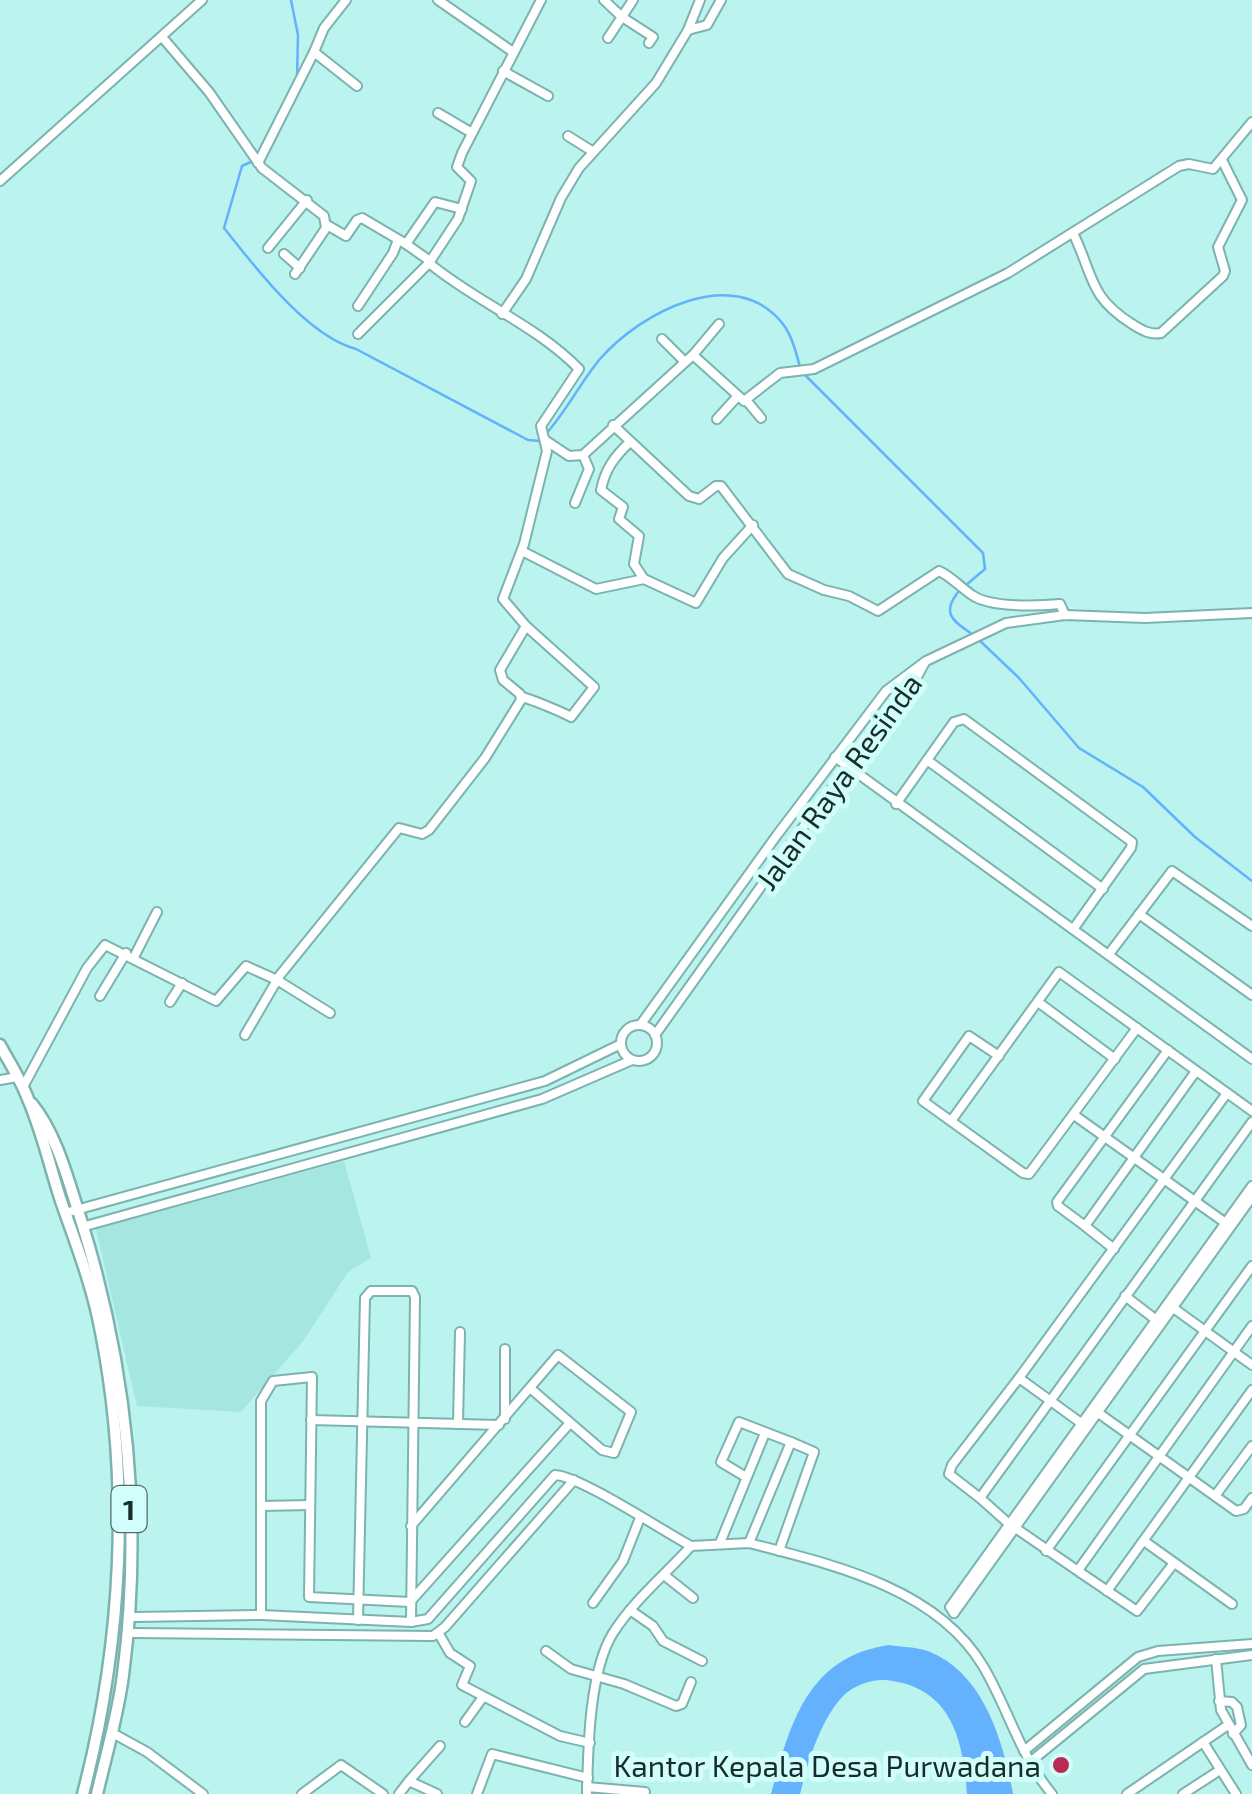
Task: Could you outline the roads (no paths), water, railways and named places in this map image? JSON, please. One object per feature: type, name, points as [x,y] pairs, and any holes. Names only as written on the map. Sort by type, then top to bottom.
[{"type":"main road","name":"1","points":[[0,1044],[50,1132],[101,1330],[111,1390],[118,1488],[108,1678],[82,1794]]},
{"type":"main road","name":"1","points":[[71,1211],[109,1318],[123,1399],[129,1491],[123,1676],[97,1794]]},
{"type":"street","points":[[0,181],[202,0]]},
{"type":"street","points":[[256,160],[324,28],[346,0]]},
{"type":"street","points":[[438,0],[513,52]]},
{"type":"street","points":[[358,334],[430,262],[462,209],[472,181],[457,166],[541,0]]},
{"type":"street","points":[[604,0],[652,37],[650,43]]},
{"type":"street","points":[[608,38],[633,0]]},
{"type":"street","points":[[502,314],[526,278],[561,198],[592,152],[646,96],[688,30],[700,0]]},
{"type":"street","points":[[688,30],[707,25],[721,0]]},
{"type":"street","points":[[162,37],[209,92],[256,160],[324,216],[327,225],[346,236],[362,218],[554,345],[578,369],[542,423],[547,451],[522,551],[503,598],[526,626],[594,687],[570,718],[532,698],[521,697],[504,680],[500,670],[526,626]]},
{"type":"street","points":[[314,52],[357,86]]},
{"type":"street","points":[[503,71],[548,96]]},
{"type":"street","points":[[438,113],[472,133]]},
{"type":"street","points":[[718,419],[773,377],[814,369],[992,281],[1181,166],[1192,164],[1208,170],[1222,160],[1252,122]]},
{"type":"street","points":[[568,136],[592,152]]},
{"type":"street","points":[[1072,233],[1104,305],[1149,333],[1161,333],[1226,271],[1218,247],[1242,200],[1222,160]]},
{"type":"street","points":[[268,248],[306,200]]},
{"type":"street","points":[[358,306],[393,253],[435,202],[462,209]]},
{"type":"street","points":[[284,254],[298,271],[327,225]]},
{"type":"street","points":[[544,436],[569,456],[583,455],[694,354],[719,324]]},
{"type":"street","points":[[662,339],[685,362]]},
{"type":"street","points":[[694,354],[761,418]]},
{"type":"street","points":[[613,425],[689,496],[699,498],[722,486],[788,574],[824,590],[849,596],[874,610],[882,609],[938,571],[975,598],[1024,607],[1060,604],[1065,615]]},
{"type":"street","points":[[630,442],[606,472],[601,490],[623,507],[619,518],[640,536],[634,564],[644,579],[696,604],[723,558],[754,525]]},
{"type":"street","points":[[574,503],[589,469],[583,455]]},
{"type":"street","points":[[522,551],[596,589],[644,579]]},
{"type":"street","points":[[926,660],[1006,623],[1065,615],[1145,618],[1252,613]]},
{"type":"street","name":"Jalan Raya Resinda","points":[[641,1024],[890,686],[926,660]]},
{"type":"street","name":"Jalan Raya Resinda","points":[[655,1035],[911,688],[926,660]]},
{"type":"street","points":[[245,1035],[276,980],[397,829],[422,834],[429,830],[485,758],[521,697]]},
{"type":"street","points":[[896,804],[954,722],[964,719],[1130,840],[1131,848],[1074,928]]},
{"type":"street","points":[[835,757],[1252,1059]]},
{"type":"street","points":[[927,760],[1103,889]]},
{"type":"street","points":[[1109,954],[1168,874],[1176,871],[1252,926]]},
{"type":"street","points":[[100,996],[158,912]]},
{"type":"street","points":[[1139,914],[1252,995]]},
{"type":"street","points":[[0,1080],[20,1082],[100,948],[113,946],[216,1001],[242,967],[249,967],[330,1014]]},
{"type":"street","points":[[951,1122],[1059,972],[1252,1112]]},
{"type":"street","points":[[170,1002],[182,983]]},
{"type":"street","points":[[1038,1002],[1115,1059]]},
{"type":"street","points":[[89,1225],[542,1099],[632,1060],[644,1061],[655,1053],[658,1038],[641,1024],[627,1029],[621,1044],[624,1054],[632,1060]]},
{"type":"street","points":[[1000,1056],[971,1036],[923,1101],[1026,1174],[1137,1028]]},
{"type":"street","points":[[71,1211],[560,1075],[621,1044]]},
{"type":"street","points":[[1114,1249],[1056,1204],[1168,1050]]},
{"type":"street","points":[[1084,1226],[1196,1071]]},
{"type":"street","points":[[1174,1563],[1136,1611],[1011,1526],[953,1478],[950,1468],[1227,1093]]},
{"type":"street","points":[[457,1105],[462,1121]]},
{"type":"street","points":[[1074,1115],[1228,1224]]},
{"type":"street","points":[[980,1498],[1252,1122]]},
{"type":"street","points":[[244,1162],[248,1180]]},
{"type":"street","points":[[1168,1309],[1156,1319],[1080,1423],[1011,1526],[954,1613],[952,1612],[950,1607],[1011,1526],[1096,1412],[1228,1224],[1252,1186]]},
{"type":"street","points":[[1228,1224],[1252,1196]]},
{"type":"street","points":[[1046,1551],[1252,1266]]},
{"type":"street","points":[[358,1620],[365,1298],[370,1291],[391,1290],[412,1291],[415,1297],[411,1622]]},
{"type":"street","points":[[1125,1296],[1156,1319]]},
{"type":"street","points":[[1168,1309],[1252,1365]]},
{"type":"street","points":[[1081,1573],[1080,1566],[1252,1326]]},
{"type":"street","points":[[458,1424],[460,1332]]},
{"type":"street","points":[[502,1422],[505,1349]]},
{"type":"street","points":[[411,1526],[558,1355],[631,1412],[612,1454],[602,1450],[530,1388]]},
{"type":"street","points":[[261,1616],[261,1401],[268,1385],[278,1378],[312,1377],[310,1596],[410,1602]]},
{"type":"street","points":[[1019,1378],[1080,1423]]},
{"type":"street","points":[[1107,1591],[1252,1390]]},
{"type":"street","points":[[1096,1412],[1238,1512],[1252,1498]]},
{"type":"street","points":[[311,1420],[502,1422]]},
{"type":"street","points":[[746,1477],[724,1466],[721,1458],[739,1422],[814,1452],[779,1551]]},
{"type":"street","points":[[410,1602],[570,1423]]},
{"type":"street","points":[[720,1543],[765,1433]]},
{"type":"street","points":[[749,1543],[790,1442]]},
{"type":"street","points":[[1216,1496],[1252,1446]]},
{"type":"street","points":[[135,1617],[261,1616],[411,1622],[428,1619],[550,1480],[562,1475],[691,1546],[749,1543],[860,1575],[896,1592],[946,1624],[976,1656],[1029,1763],[1052,1794]]},
{"type":"street","points":[[134,1633],[414,1638],[439,1634],[574,1480]]},
{"type":"street","points":[[261,1506],[310,1505]]},
{"type":"street","points":[[593,1603],[622,1561],[640,1518]]},
{"type":"street","points":[[1144,1541],[1232,1604]]},
{"type":"street","points":[[587,1786],[598,1677],[610,1638],[630,1610],[691,1546]]},
{"type":"street","points":[[664,1575],[693,1598]]},
{"type":"street","points":[[630,1610],[653,1626],[663,1641],[702,1661]]},
{"type":"street","points":[[309,1617],[309,1636]]},
{"type":"street","points":[[439,1634],[450,1653],[470,1666],[462,1685],[560,1736],[590,1743]]},
{"type":"street","points":[[1024,1751],[1138,1657],[1158,1651],[1252,1644]]},
{"type":"street","points":[[546,1651],[571,1669],[680,1707],[691,1682]]},
{"type":"street","points":[[1029,1763],[1144,1669],[1252,1655]]},
{"type":"street","points":[[1216,1659],[1219,1701],[1252,1765]]},
{"type":"street","points":[[465,1722],[482,1698]]},
{"type":"street","points":[[1219,1701],[1237,1706],[1241,1725],[1233,1734]]},
{"type":"street","points":[[1126,1794],[1228,1725]]},
{"type":"street","points":[[116,1735],[147,1752],[203,1794]]},
{"type":"street","points":[[1203,1742],[1236,1794]]},
{"type":"street","points":[[399,1794],[440,1746]]},
{"type":"street","points":[[477,1794],[492,1754],[587,1786],[645,1792]]},
{"type":"street","points":[[302,1794],[339,1764],[383,1794]]},
{"type":"street","points":[[1183,1794],[1220,1770]]},
{"type":"street","points":[[409,1781],[437,1794]]},
{"type":"water","points":[[889,1645],[928,1651],[964,1675],[988,1711],[1013,1794],[967,1794],[957,1735],[939,1704],[908,1685],[881,1680],[853,1688],[836,1705],[816,1742],[800,1794],[771,1794],[795,1719],[821,1679],[861,1652]]},
{"type":"waterway","points":[[291,0],[298,35],[297,78]]},
{"type":"waterway","points":[[255,160],[242,166],[224,228],[283,298],[338,342],[528,440],[540,441]]},
{"type":"waterway","points":[[545,435],[593,368],[617,342],[663,311],[688,301],[739,297],[763,306],[783,324],[800,367]]},
{"type":"waterway","points":[[804,374],[983,553],[985,569],[965,586]]},
{"type":"waterway","points":[[959,591],[951,605],[951,616],[972,634]]},
{"type":"waterway","points":[[978,639],[1019,678],[1079,748],[1143,787],[1195,837],[1252,881]]},
{"type":"place","name":"Kantor Kepala Desa Purwadana","points":[[1061,1765]]}]
